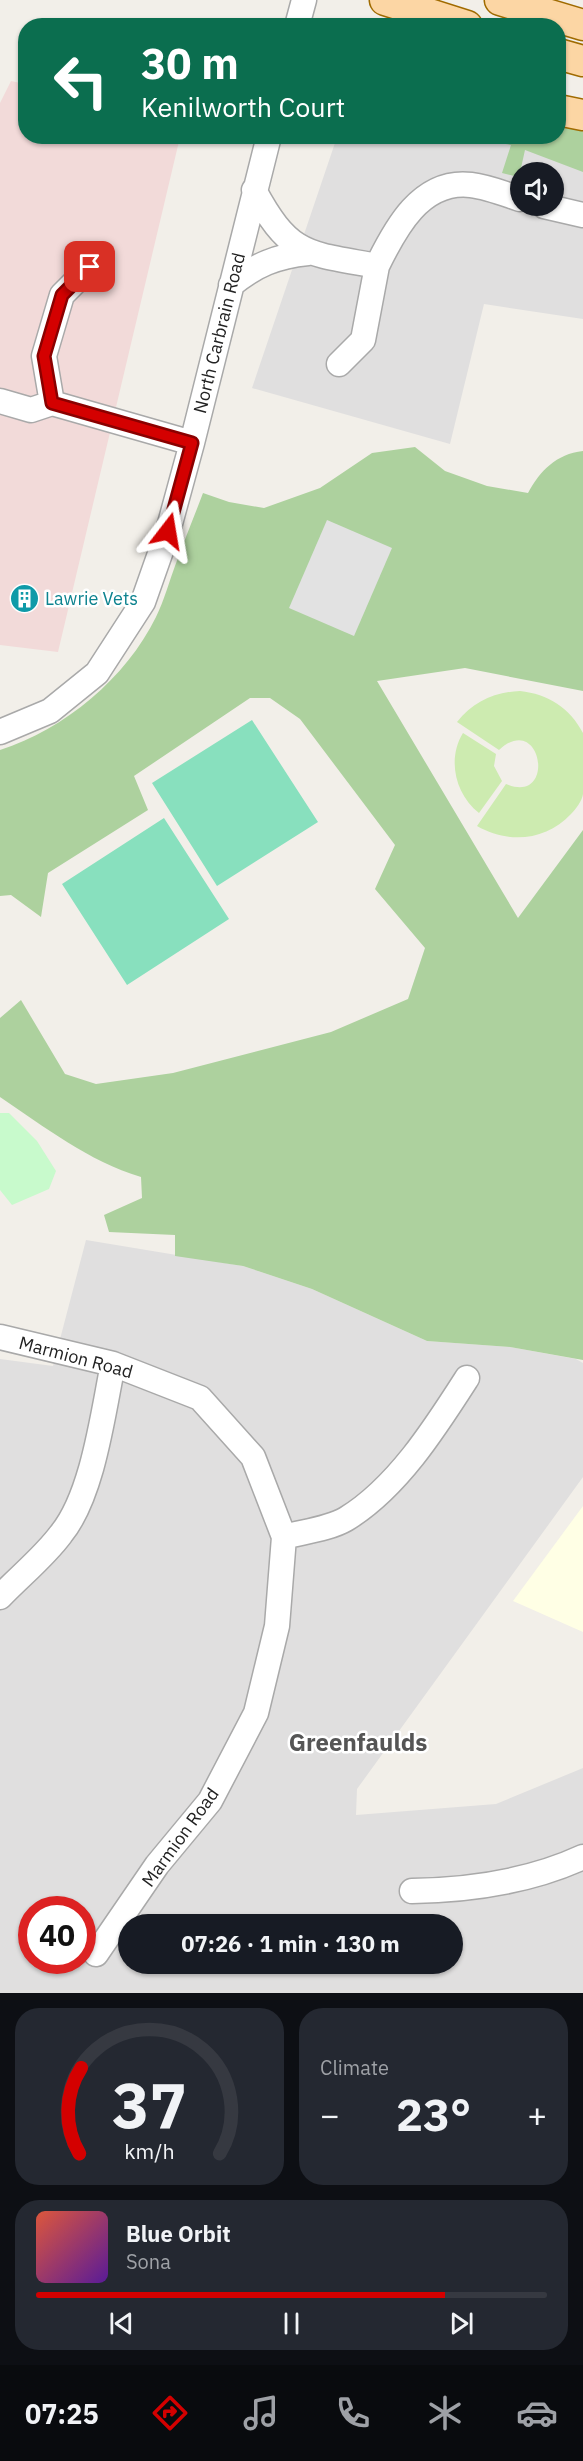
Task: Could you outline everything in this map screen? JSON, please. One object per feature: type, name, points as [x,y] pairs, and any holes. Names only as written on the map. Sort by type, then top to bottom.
[{"type":"main road","points":[[385,0],[442,18]]},
{"type":"main road","points":[[500,0],[560,18]]},
{"type":"main road","points":[[566,20],[583,25]]},
{"type":"main road","points":[[566,56],[583,61]]},
{"type":"main road","points":[[566,112],[583,115]]},
{"type":"street","points":[[299,18],[304,0]]},
{"type":"street","name":"North Carbrain Road","points":[[7,726],[50,711],[97,673],[143,602],[168,531],[192,443],[267,144]]},
{"type":"street","points":[[339,364],[363,340],[376,266],[402,220],[414,206],[429,194],[446,187],[471,185],[510,196]]},
{"type":"street","points":[[254,190],[279,230],[292,243],[308,253],[376,266]]},
{"type":"street","points":[[564,211],[583,215]]},
{"type":"street","points":[[231,285],[250,269],[270,260],[308,253]]},
{"type":"street","points":[[52,403],[44,356],[62,295],[90,267]]},
{"type":"street","points":[[0,401],[31,410],[52,403],[192,443]]},
{"type":"street","name":"Marmion Road","points":[[0,1337],[113,1364],[200,1398],[253,1457],[284,1537],[277,1626],[255,1713],[210,1801],[157,1865],[96,1954]]},
{"type":"street","points":[[0,1597],[62,1533],[84,1489],[93,1463],[113,1364]]},
{"type":"street","points":[[284,1537],[344,1521],[393,1483],[467,1378]]},
{"type":"street","points":[[412,1891],[457,1890],[513,1881],[560,1868],[583,1857]]},
{"type":"shaded area","points":[[11,81],[18,82],[18,144],[178,144],[58,652],[0,645],[0,103]]},
{"type":"shaded area","points":[[335,144],[551,144],[583,150],[583,319],[484,304],[450,444],[252,388]]},
{"type":"shaded area","points":[[327,520],[392,548],[354,636],[289,608]]},
{"type":"shaded area","points":[[86,1240],[243,1266],[312,1289],[427,1341],[510,1347],[576,1359],[583,1363],[583,1477],[357,1789],[356,1815],[496,1804],[583,1768],[583,1993],[0,1993],[0,1359],[53,1366]]},
{"type":"shaded area","points":[[583,1506],[583,1632],[513,1601]]},
{"type":"green space","points":[[566,119],[583,122],[583,172],[564,165],[564,162],[557,162],[525,150],[522,162],[510,162],[510,175],[502,173],[511,145],[506,144],[566,144]]},
{"type":"green space","points":[[415,447],[445,471],[487,486],[528,493],[550,465],[565,456],[583,451],[583,691],[465,668],[377,681],[518,918],[583,830],[583,1360],[510,1347],[427,1341],[312,1289],[243,1266],[175,1256],[175,1235],[109,1232],[104,1215],[142,1198],[141,1177],[85,1153],[0,1097],[0,1018],[21,1000],[65,1074],[96,1084],[173,1073],[331,1032],[408,999],[425,948],[375,889],[395,845],[300,719],[270,698],[250,698],[134,776],[148,810],[48,873],[41,917],[11,895],[0,896],[0,750],[48,729],[70,715],[111,680],[128,661],[159,611],[203,493],[229,502],[264,508],[320,488],[372,453]]},
{"type":"green space","points":[[520,691],[549,699],[572,716],[578,724],[583,733],[583,794],[571,814],[550,830],[526,837],[501,836],[477,826],[506,784],[522,787],[532,782],[538,772],[538,760],[534,749],[525,742],[514,741],[499,750],[457,722],[485,699],[501,693]]},
{"type":"green space","points":[[252,720],[318,822],[217,886],[152,783]]},
{"type":"green space","points":[[463,733],[496,754],[494,766],[502,781],[479,813],[464,796],[456,776],[455,754]]},
{"type":"green space","points":[[164,818],[229,919],[127,985],[62,884]]},
{"type":"green space","points":[[0,1113],[9,1113],[37,1141],[56,1171],[49,1189],[12,1205],[0,1190]]},
{"type":"place","name":"Lawrie Vets","points":[[24,598]]},
{"type":"district","name":"Greenfaulds","points":[[358,1742]]},
{"type":"route","points":[[90,267],[62,295],[44,356],[52,403],[192,443],[182,472],[168,531]]}]
